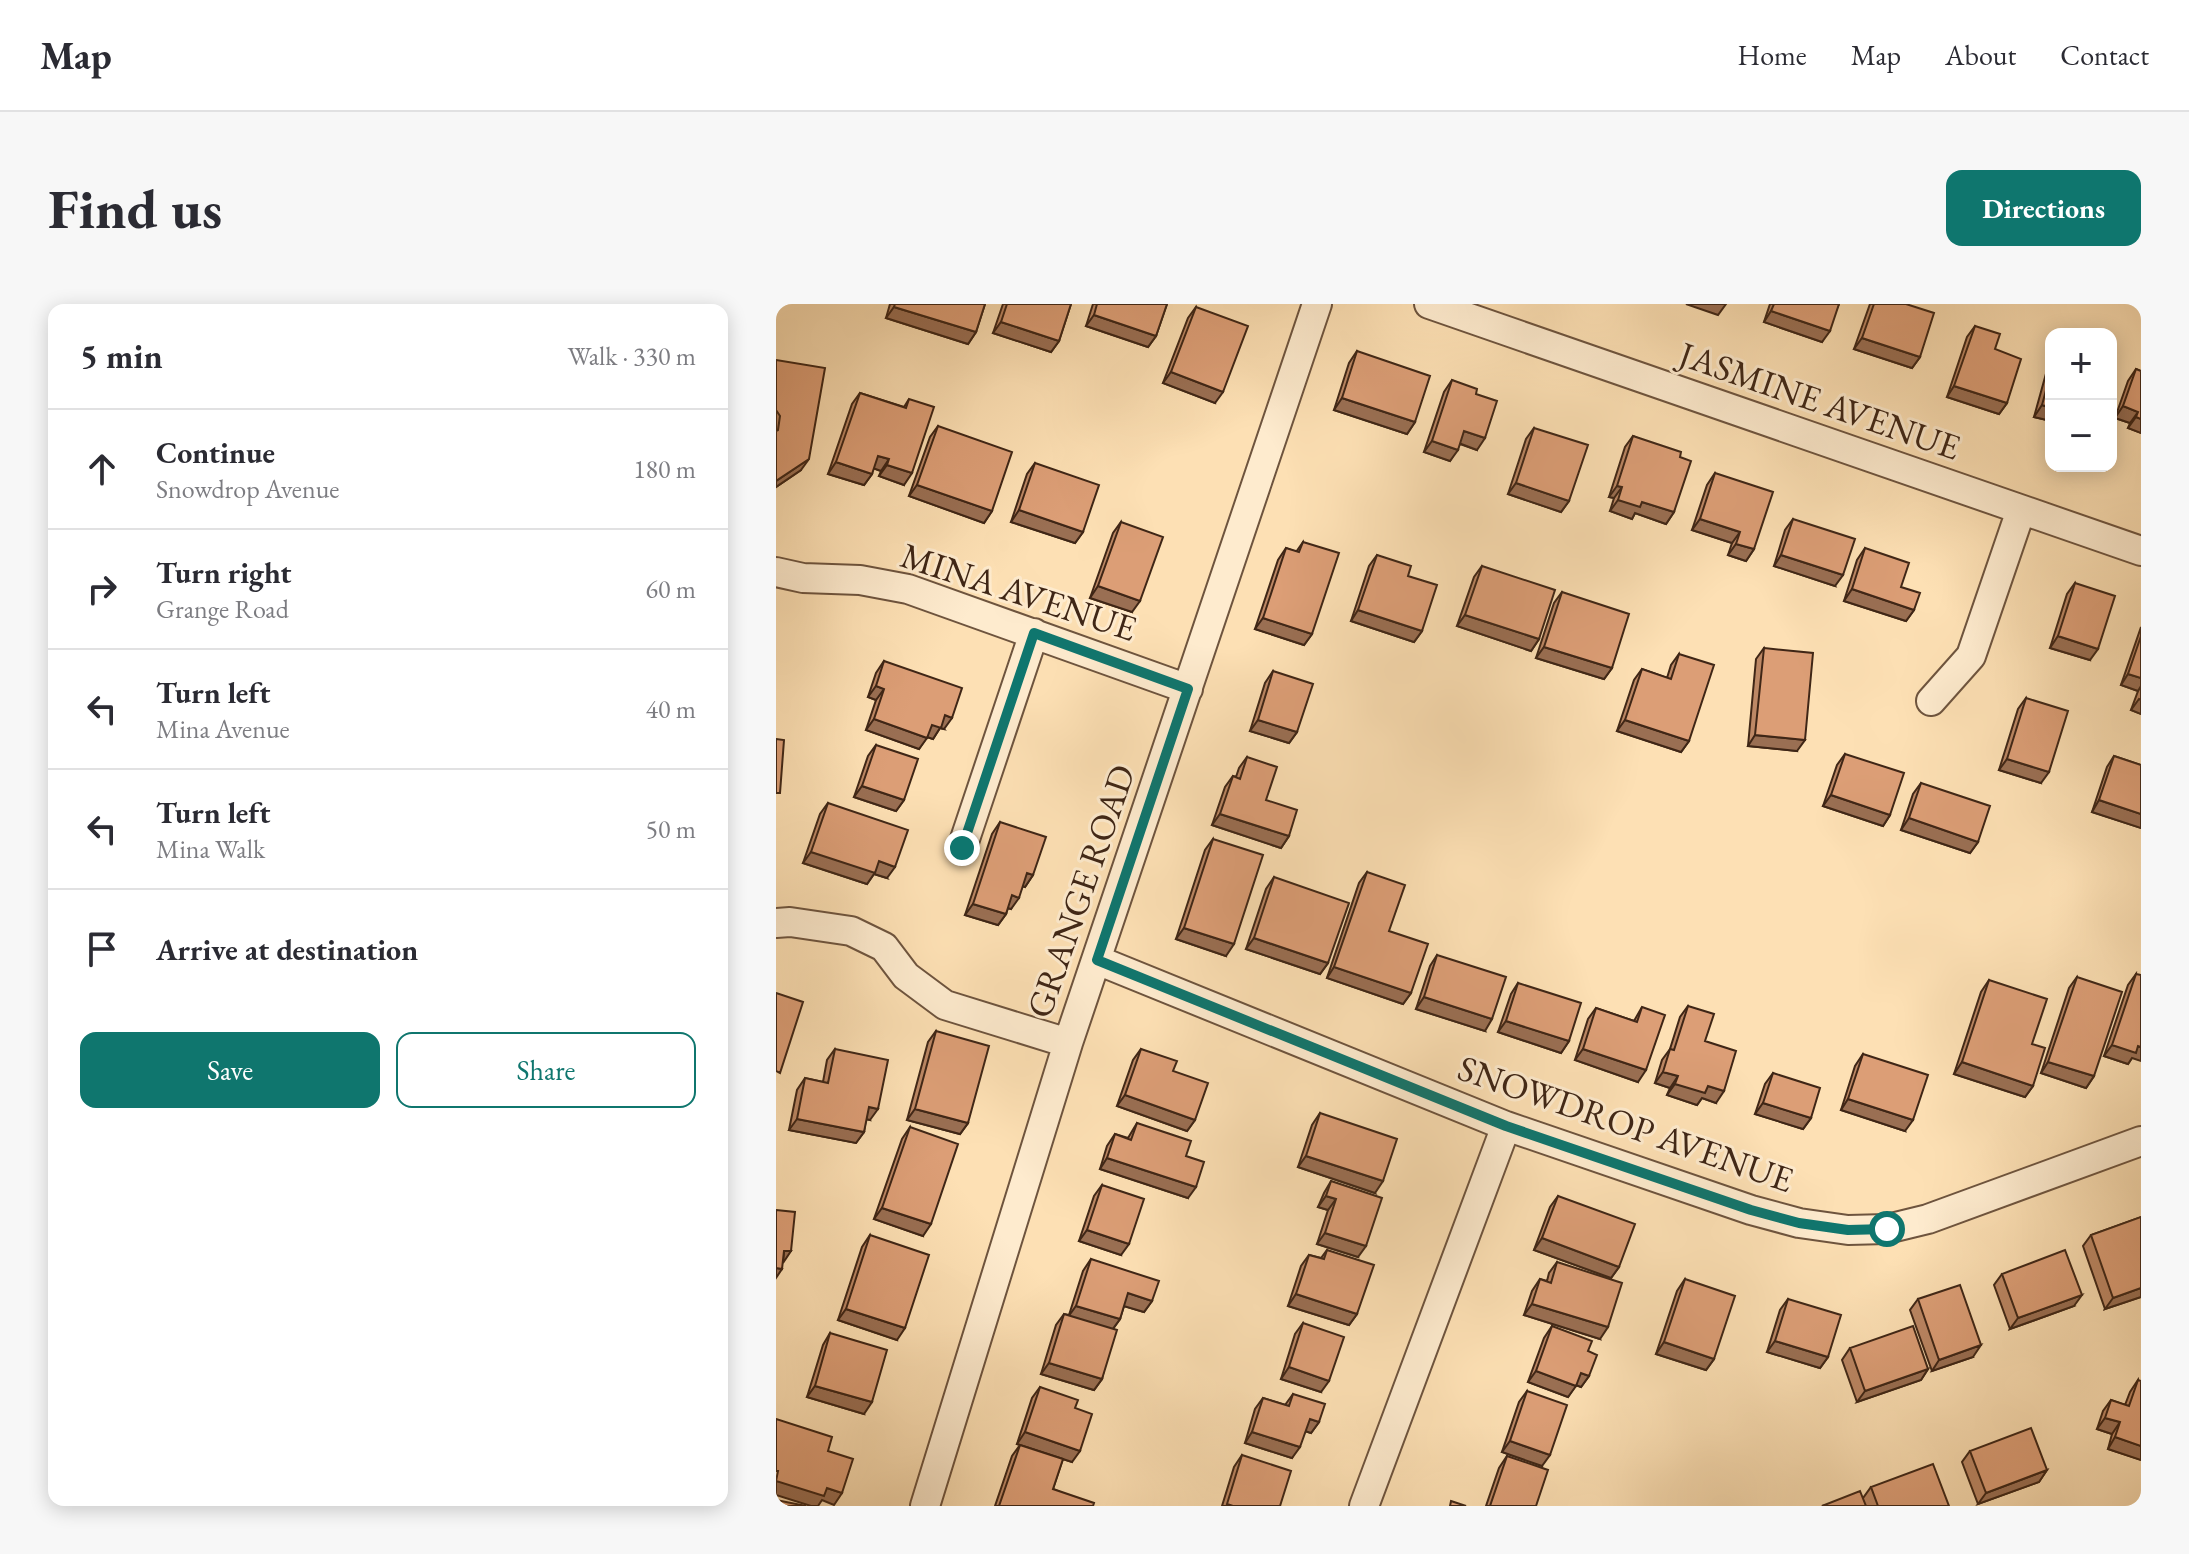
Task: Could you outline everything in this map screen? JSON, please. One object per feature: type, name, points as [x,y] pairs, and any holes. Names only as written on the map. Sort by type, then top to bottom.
[{"type":"street","name":"GRANGE ROAD","points":[[925,1506],[1068,1043],[1317,304]]},
{"type":"street","name":"JASMINE AVENUE","points":[[1429,304],[2141,551]]},
{"type":"street","points":[[1931,701],[1971,656],[2021,510]]},
{"type":"street","name":"MINA AVENUE","points":[[776,572],[803,578],[860,580],[908,589],[1188,689]]},
{"type":"street","points":[[962,848],[1034,633]]},
{"type":"street","points":[[776,923],[790,922],[851,931],[884,947],[906,976],[945,1005],[1068,1043]]},
{"type":"street","name":"SNOWDROP AVENUE","points":[[1097,960],[1506,1126],[1751,1210],[1799,1223],[1848,1230],[1887,1229],[1928,1219],[2141,1141]]},
{"type":"street","points":[[1364,1506],[1506,1126]]},
{"type":"building","points":[[895,304],[985,304],[976,332],[894,307]]},
{"type":"building","points":[[1007,304],[1071,304],[1059,341],[1001,322]]},
{"type":"building","points":[[1097,304],[1167,304],[1156,336],[1094,315]]},
{"type":"building","points":[[1774,304],[1839,304],[1830,331],[1771,311]]},
{"type":"building","points":[[1874,304],[1906,304],[1934,313],[1920,357],[1862,338]]},
{"type":"building","points":[[1196,307],[1248,326],[1223,392],[1171,372]]},
{"type":"building","points":[[1975,326],[2000,334],[1995,349],[2021,359],[2007,403],[1954,386]]},
{"type":"building","points":[[1357,351],[1430,376],[1415,422],[1342,398]]},
{"type":"building","points":[[776,360],[825,368],[809,459],[776,481],[776,431],[780,416],[776,410]]},
{"type":"building","points":[[2136,369],[2141,371],[2141,419],[2136,417],[2138,412],[2123,406]]},
{"type":"building","points":[[1452,380],[1477,389],[1476,394],[1497,401],[1485,438],[1464,431],[1458,450],[1432,441]]},
{"type":"building","points":[[860,393],[906,408],[909,399],[934,407],[912,473],[887,465],[889,459],[878,456],[872,474],[836,462]]},
{"type":"building","points":[[938,426],[1012,452],[992,511],[917,485]]},
{"type":"building","points":[[1534,428],[1588,445],[1569,501],[1516,483]]},
{"type":"building","points":[[1633,436],[1681,452],[1680,457],[1691,461],[1674,512],[1642,502],[1640,507],[1618,500],[1622,487],[1617,486]]},
{"type":"building","points":[[1035,463],[1099,485],[1083,532],[1019,510]]},
{"type":"building","points":[[1715,473],[1773,492],[1754,549],[1736,544],[1740,532],[1700,519]]},
{"type":"building","points":[[1793,519],[1855,539],[1843,575],[1781,555]]},
{"type":"building","points":[[1121,522],[1163,537],[1140,601],[1098,586]]},
{"type":"building","points":[[1303,542],[1339,553],[1312,634],[1263,618],[1286,548],[1299,552]]},
{"type":"building","points":[[1865,548],[1909,563],[1901,587],[1920,593],[1914,610],[1852,589]]},
{"type":"building","points":[[1377,555],[1411,566],[1408,576],[1437,585],[1422,631],[1358,610]]},
{"type":"building","points":[[1482,566],[1555,590],[1539,639],[1465,615]]},
{"type":"building","points":[[2075,583],[2115,596],[2098,649],[2058,636]]},
{"type":"building","points":[[1562,592],[1629,614],[1612,668],[1544,647]]},
{"type":"building","points":[[2141,636],[2141,678],[2128,674]]},
{"type":"building","points":[[1764,648],[1813,653],[1805,740],[1755,735]]},
{"type":"building","points":[[1679,654],[1714,665],[1689,741],[1625,720],[1642,669],[1671,679]]},
{"type":"building","points":[[884,661],[962,688],[952,718],[945,715],[941,728],[932,725],[927,738],[874,719],[884,689],[876,686]]},
{"type":"building","points":[[1273,671],[1313,684],[1297,732],[1258,720]]},
{"type":"building","points":[[2026,698],[2068,711],[2049,772],[2007,759]]},
{"type":"building","points":[[776,739],[784,740],[780,793],[776,793]]},
{"type":"building","points":[[876,745],[918,759],[904,800],[862,786]]},
{"type":"building","points":[[1845,754],[1904,773],[1890,815],[1831,795]]},
{"type":"building","points":[[2114,756],[2141,765],[2141,814],[2099,800]]},
{"type":"building","points":[[1247,757],[1277,767],[1266,800],[1297,810],[1289,836],[1220,814],[1233,776],[1240,779]]},
{"type":"building","points":[[1921,783],[1990,806],[1978,842],[1909,818]]},
{"type":"building","points":[[828,803],[908,830],[895,867],[879,861],[875,873],[811,852]]},
{"type":"building","points":[[1000,822],[1046,837],[1033,875],[1027,873],[1019,898],[1012,895],[1006,914],[973,904]]},
{"type":"building","points":[[1213,839],[1263,855],[1234,944],[1184,928]]},
{"type":"building","points":[[1367,872],[1405,885],[1389,931],[1428,944],[1411,993],[1334,967]]},
{"type":"building","points":[[1274,877],[1349,903],[1328,963],[1254,938]]},
{"type":"building","points":[[1437,955],[1506,977],[1492,1019],[1424,997]]},
{"type":"building","points":[[2136,974],[2141,975],[2141,1047],[2138,1046],[2136,1053],[2112,1045]]},
{"type":"building","points":[[2077,977],[2122,992],[2094,1076],[2048,1062]]},
{"type":"building","points":[[1989,980],[2047,999],[2032,1044],[2045,1048],[2033,1086],[1962,1062]]},
{"type":"building","points":[[1518,983],[1581,1003],[1569,1041],[1506,1021]]},
{"type":"building","points":[[776,993],[803,1002],[780,1073],[776,1071]]},
{"type":"building","points":[[1688,1006],[1714,1014],[1705,1041],[1736,1051],[1724,1091],[1708,1086],[1705,1093],[1675,1084],[1678,1076],[1663,1072],[1670,1049],[1674,1050]]},
{"type":"building","points":[[1642,1007],[1665,1015],[1646,1070],[1583,1049],[1596,1008],[1637,1022]]},
{"type":"building","points":[[936,1031],[989,1046],[968,1123],[915,1109]]},
{"type":"building","points":[[835,1049],[888,1060],[878,1109],[869,1107],[864,1132],[797,1119],[805,1078],[828,1083]]},
{"type":"building","points":[[1141,1049],[1177,1061],[1173,1071],[1208,1083],[1195,1120],[1125,1095]]},
{"type":"building","points":[[1863,1054],[1928,1075],[1913,1120],[1848,1099]]},
{"type":"building","points":[[1773,1073],[1820,1088],[1811,1118],[1763,1103]]},
{"type":"building","points":[[1320,1113],[1397,1139],[1383,1181],[1306,1156]]},
{"type":"building","points":[[1137,1123],[1191,1141],[1186,1156],[1204,1162],[1196,1187],[1107,1158],[1115,1134],[1131,1140]]},
{"type":"building","points":[[910,1127],[958,1144],[931,1224],[882,1208]]},
{"type":"building","points":[[1331,1181],[1382,1198],[1366,1246],[1325,1233],[1336,1199],[1326,1196]]},
{"type":"building","points":[[1102,1185],[1144,1199],[1129,1244],[1087,1230]]},
{"type":"building","points":[[1558,1196],[1635,1224],[1619,1267],[1542,1238]]},
{"type":"building","points":[[776,1210],[795,1212],[791,1251],[784,1251],[782,1269],[776,1268]]},
{"type":"building","points":[[2141,1217],[2141,1288],[2113,1298],[2091,1235]]},
{"type":"building","points":[[870,1235],[929,1255],[905,1328],[846,1309]]},
{"type":"building","points":[[1327,1250],[1374,1265],[1357,1314],[1296,1294],[1309,1255],[1324,1259]]},
{"type":"building","points":[[2065,1250],[2082,1295],[2018,1318],[2002,1274]]},
{"type":"building","points":[[1091,1259],[1159,1281],[1152,1301],[1128,1293],[1120,1319],[1076,1306]]},
{"type":"building","points":[[1557,1262],[1622,1283],[1608,1327],[1532,1304],[1540,1279],[1551,1283]]},
{"type":"building","points":[[1685,1279],[1735,1296],[1714,1359],[1664,1342]]},
{"type":"building","points":[[1960,1285],[1981,1345],[1939,1360],[1918,1299]]},
{"type":"building","points":[[1788,1299],[1841,1315],[1828,1357],[1775,1341]]},
{"type":"building","points":[[1064,1314],[1117,1330],[1102,1379],[1049,1363]]},
{"type":"building","points":[[1303,1323],[1344,1337],[1329,1381],[1289,1367]]},
{"type":"building","points":[[1552,1326],[1592,1341],[1588,1351],[1597,1355],[1589,1376],[1581,1373],[1576,1386],[1536,1371]]},
{"type":"building","points":[[1913,1326],[1928,1369],[1865,1391],[1850,1348]]},
{"type":"building","points":[[830,1333],[887,1350],[872,1402],[815,1386]]},
{"type":"building","points":[[2138,1380],[2141,1381],[2141,1446],[2115,1437],[2120,1422],[2105,1418],[2111,1400],[2129,1406]]},
{"type":"building","points":[[1040,1387],[1078,1400],[1075,1408],[1092,1414],[1080,1451],[1025,1432]]},
{"type":"building","points":[[1527,1391],[1567,1405],[1550,1455],[1510,1441]]},
{"type":"building","points":[[1293,1394],[1325,1404],[1319,1422],[1310,1419],[1300,1447],[1252,1432],[1263,1398],[1289,1406]]},
{"type":"building","points":[[776,1419],[832,1437],[828,1451],[853,1459],[842,1493],[827,1488],[824,1496],[776,1481]]},
{"type":"building","points":[[2031,1428],[2047,1470],[1986,1493],[1970,1451]]},
{"type":"building","points":[[1020,1445],[1063,1459],[1053,1489],[1094,1503],[1093,1506],[999,1506]]},
{"type":"building","points":[[1242,1455],[1291,1471],[1280,1506],[1227,1504]]},
{"type":"building","points":[[1507,1456],[1548,1470],[1536,1506],[1490,1506]]},
{"type":"building","points":[[1933,1464],[1949,1506],[1878,1506],[1871,1487]]},
{"type":"building","points":[[1860,1491],[1866,1506],[1822,1506]]},
{"type":"building","points":[[776,1500],[806,1506],[776,1506]]},
{"type":"route","points":[[962,848],[1034,633],[1188,689],[1097,960],[1506,1126],[1751,1210],[1799,1223],[1848,1230],[1887,1229]]}]
